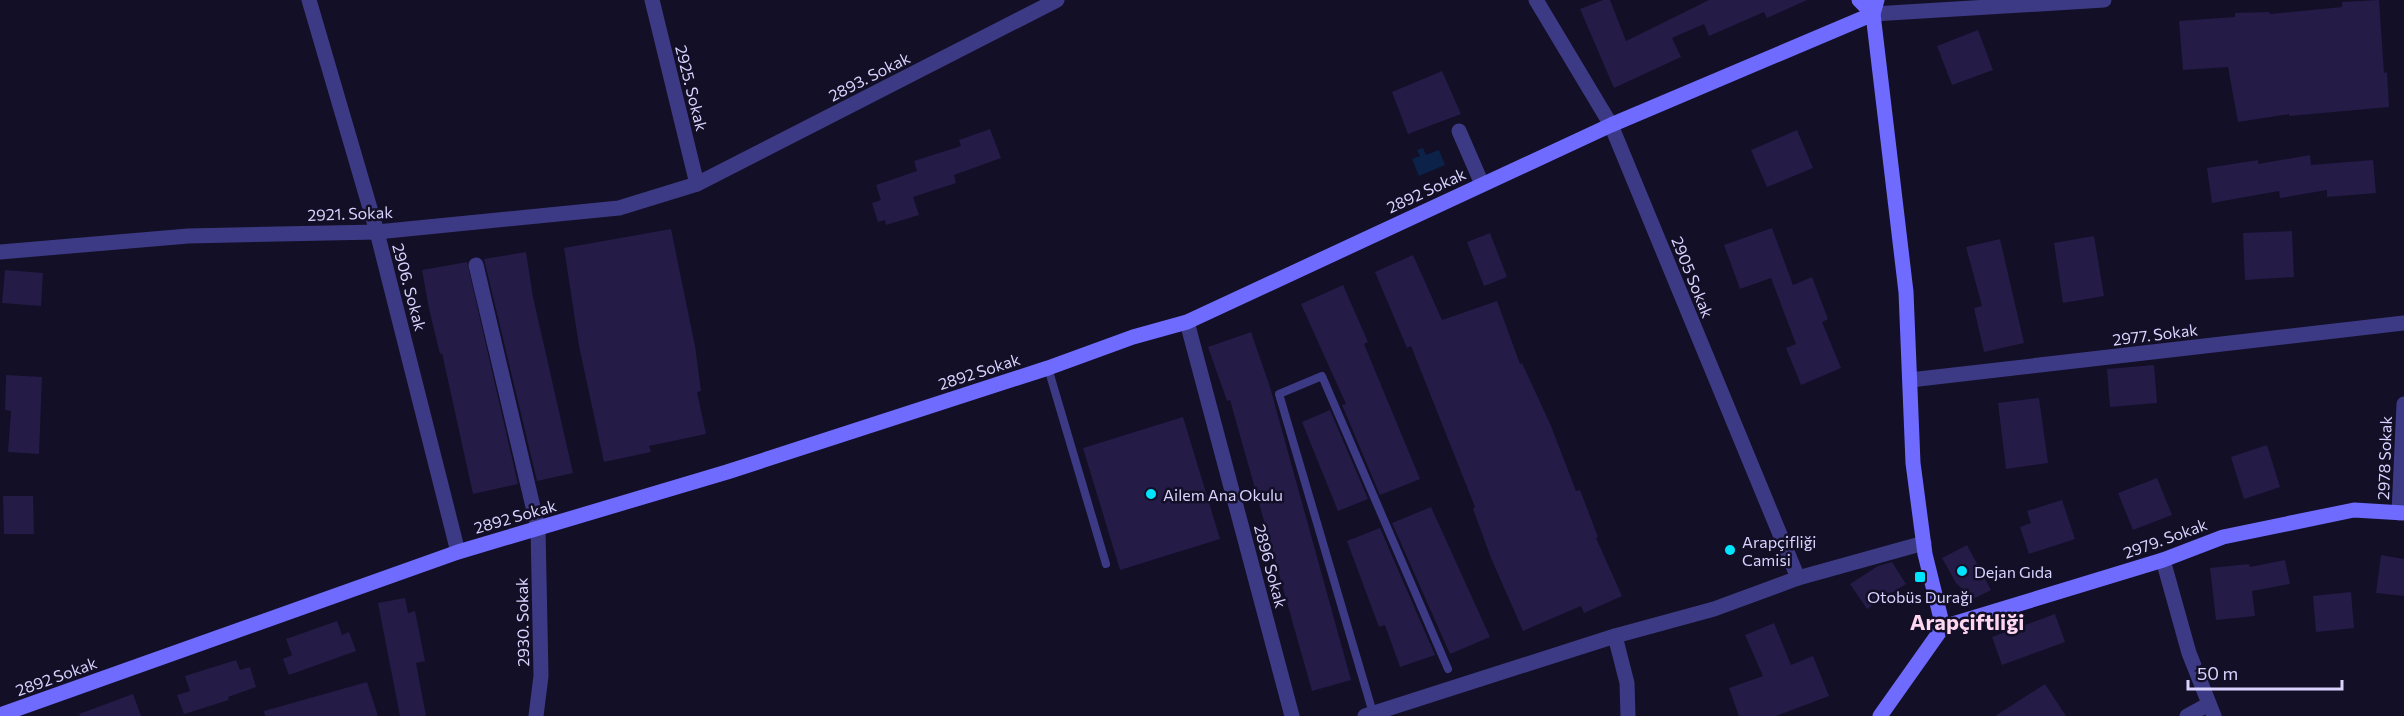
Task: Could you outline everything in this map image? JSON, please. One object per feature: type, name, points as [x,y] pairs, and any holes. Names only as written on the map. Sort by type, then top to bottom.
[{"type":"street","name":"2906. Sokak","points":[[309,0],[377,232],[458,552]]},
{"type":"street","name":"2925. Sokak","points":[[652,0],[697,184]]},
{"type":"street","name":"2893. Sokak","points":[[697,184],[1057,0]]},
{"type":"street","name":"2905 Sokak","points":[[1536,0],[1611,125],[1798,578]]},
{"type":"street","points":[[1858,0],[1875,7],[2104,0]]},
{"type":"street","name":"2892 Sokak","points":[[0,715],[458,552],[727,472],[1048,368],[1133,337],[1187,322],[1482,184],[1875,7]]},
{"type":"street","points":[[1875,7],[1906,292],[1913,463],[1924,543],[1943,627],[1880,716]]},
{"type":"street","points":[[1459,131],[1482,184]]},
{"type":"street","name":"2921. Sokak","points":[[0,252],[188,236],[377,232],[619,208],[697,184]]},
{"type":"street","name":"2930. Sokak","points":[[476,265],[538,528],[541,676],[536,716]]},
{"type":"street","name":"2896 Sokak","points":[[1187,322],[1292,716]]},
{"type":"street","name":"2977. Sokak","points":[[1910,381],[2404,323]]},
{"type":"street","name":"2978 Sokak","points":[[2402,513],[2404,404]]},
{"type":"street","name":"2979. Sokak","points":[[1943,627],[2163,560],[2223,537],[2354,510],[2402,513]]},
{"type":"street","points":[[1369,715],[1615,636],[1714,609],[1798,578],[1924,543]]},
{"type":"street","points":[[2163,560],[2189,653],[2211,710],[2187,716]]},
{"type":"street","points":[[1615,636],[1627,683],[1628,716]]},
{"type":"lane","points":[[1048,368],[1106,564]]},
{"type":"lane","points":[[1369,715],[1279,394],[1322,376],[1448,669]]},
{"type":"water","points":[[1423,148],[1426,155],[1439,150],[1445,165],[1419,176],[1412,159],[1420,156],[1417,150]]},
{"type":"building","points":[[1603,0],[1610,0],[1626,41],[1709,0],[1807,0],[1767,18],[1764,12],[1709,36],[1704,24],[1672,38],[1681,57],[1614,88],[1580,9]]},
{"type":"building","points":[[2379,0],[2384,73],[2387,72],[2389,107],[2289,116],[2289,114],[2238,122],[2228,67],[2183,70],[2179,21],[2235,17],[2235,13],[2269,12],[2270,14],[2342,7],[2342,2]]},
{"type":"building","points":[[1978,30],[1993,70],[1952,85],[1937,46]]},
{"type":"building","points":[[1442,71],[1461,114],[1408,134],[1392,92]]},
{"type":"building","points":[[990,129],[1001,158],[954,175],[956,183],[913,197],[919,215],[886,225],[885,220],[878,222],[872,203],[881,200],[876,185],[917,171],[914,161],[961,146],[959,140]]},
{"type":"building","points":[[1797,130],[1813,168],[1767,187],[1751,150]]},
{"type":"building","points":[[2310,155],[2311,165],[2373,160],[2376,193],[2327,197],[2327,190],[2280,198],[2279,191],[2212,203],[2207,168],[2258,160],[2258,164]]},
{"type":"building","points":[[1772,228],[1793,285],[1812,277],[1828,319],[1822,322],[1841,368],[1801,385],[1786,348],[1796,344],[1771,278],[1740,289],[1724,245]]},
{"type":"building","points":[[671,229],[695,346],[701,391],[697,392],[706,434],[649,446],[651,452],[604,462],[579,346],[564,248]]},
{"type":"building","points":[[2292,231],[2294,277],[2245,280],[2243,233]]},
{"type":"building","points":[[1490,233],[1507,277],[1484,286],[1467,242]]},
{"type":"building","points":[[2094,236],[2104,296],[2063,303],[2054,243]]},
{"type":"building","points":[[2000,239],[2024,343],[1984,352],[1974,308],[1982,306],[1966,247]]},
{"type":"building","points":[[526,252],[533,297],[573,473],[537,481],[484,259]]},
{"type":"building","points":[[1413,255],[1442,320],[1497,301],[1520,364],[1522,363],[1551,426],[1576,491],[1580,490],[1598,537],[1596,538],[1622,596],[1584,613],[1581,606],[1523,631],[1491,558],[1473,509],[1475,507],[1411,346],[1407,348],[1375,272]]},
{"type":"building","points":[[467,262],[518,484],[473,494],[442,353],[440,354],[429,309],[422,270]]},
{"type":"building","points":[[5,270],[43,273],[41,306],[2,303]]},
{"type":"building","points":[[1343,285],[1368,342],[1364,344],[1420,479],[1380,495],[1342,405],[1346,404],[1301,304]]},
{"type":"building","points":[[1251,332],[1270,387],[1351,680],[1312,691],[1230,400],[1227,401],[1208,347]]},
{"type":"building","points":[[2154,365],[2157,403],[2110,407],[2107,369]]},
{"type":"building","points":[[6,375],[42,377],[39,454],[8,452],[11,411],[5,410]]},
{"type":"building","points":[[2039,398],[2048,463],[2006,469],[1998,403]]},
{"type":"building","points":[[1330,410],[1368,499],[1338,511],[1302,422]]},
{"type":"building","name":"Ailem Ana Okulu","points":[[1183,417],[1220,539],[1120,570],[1083,448]]},
{"type":"building","points":[[2267,445],[2280,487],[2244,499],[2231,457]]},
{"type":"building","points":[[2157,478],[2172,515],[2133,530],[2118,493]]},
{"type":"building","points":[[3,496],[33,496],[34,534],[4,534]]},
{"type":"building","points":[[2062,500],[2075,539],[2029,554],[2020,527],[2031,523],[2027,511]]},
{"type":"building","points":[[1431,507],[1490,637],[1450,654],[1392,523]]},
{"type":"building","points":[[1380,528],[1435,655],[1400,667],[1385,625],[1379,627],[1347,541]]},
{"type":"building","points":[[1967,545],[1991,590],[1973,599],[1956,583],[1942,558]]},
{"type":"building","points":[[2381,555],[2404,559],[2404,596],[2376,593]]},
{"type":"building","points":[[2285,560],[2290,584],[2252,591],[2255,616],[2216,620],[2210,568],[2249,564],[2250,567]]},
{"type":"building","points":[[1892,562],[1906,584],[1867,609],[1850,584],[1878,566]]},
{"type":"building","points":[[2351,592],[2354,628],[2316,632],[2313,596]]},
{"type":"building","points":[[405,598],[408,613],[415,611],[425,661],[416,663],[426,716],[400,716],[378,603]]},
{"type":"building","points":[[2055,614],[2065,642],[2002,665],[1992,637]]},
{"type":"building","points":[[337,621],[342,635],[349,632],[356,651],[289,675],[283,659],[292,655],[286,639]]},
{"type":"building","points":[[1774,623],[1791,665],[1813,656],[1829,696],[1776,716],[1739,716],[1729,688],[1763,676],[1745,635]]},
{"type":"building","points":[[236,660],[240,670],[250,667],[256,687],[228,697],[229,700],[184,714],[177,695],[190,691],[185,676]]},
{"type":"building","points":[[367,682],[378,716],[265,716],[264,711]]},
{"type":"building","points":[[2045,684],[2066,716],[1995,716]]},
{"type":"building","points":[[133,694],[141,716],[80,716],[79,714]]},
{"type":"place","name":"Ailem Ana Okulu","points":[[1151,494]]},
{"type":"place","name":"Arapçifliği Camisi","points":[[1730,550]]},
{"type":"place","name":"Dejan Gıda","points":[[1962,571]]},
{"type":"place","name":"Otobüs Durağı","points":[[1920,577]]},
{"type":"district","name":"Arapçiftliği","points":[[1967,621]]}]
